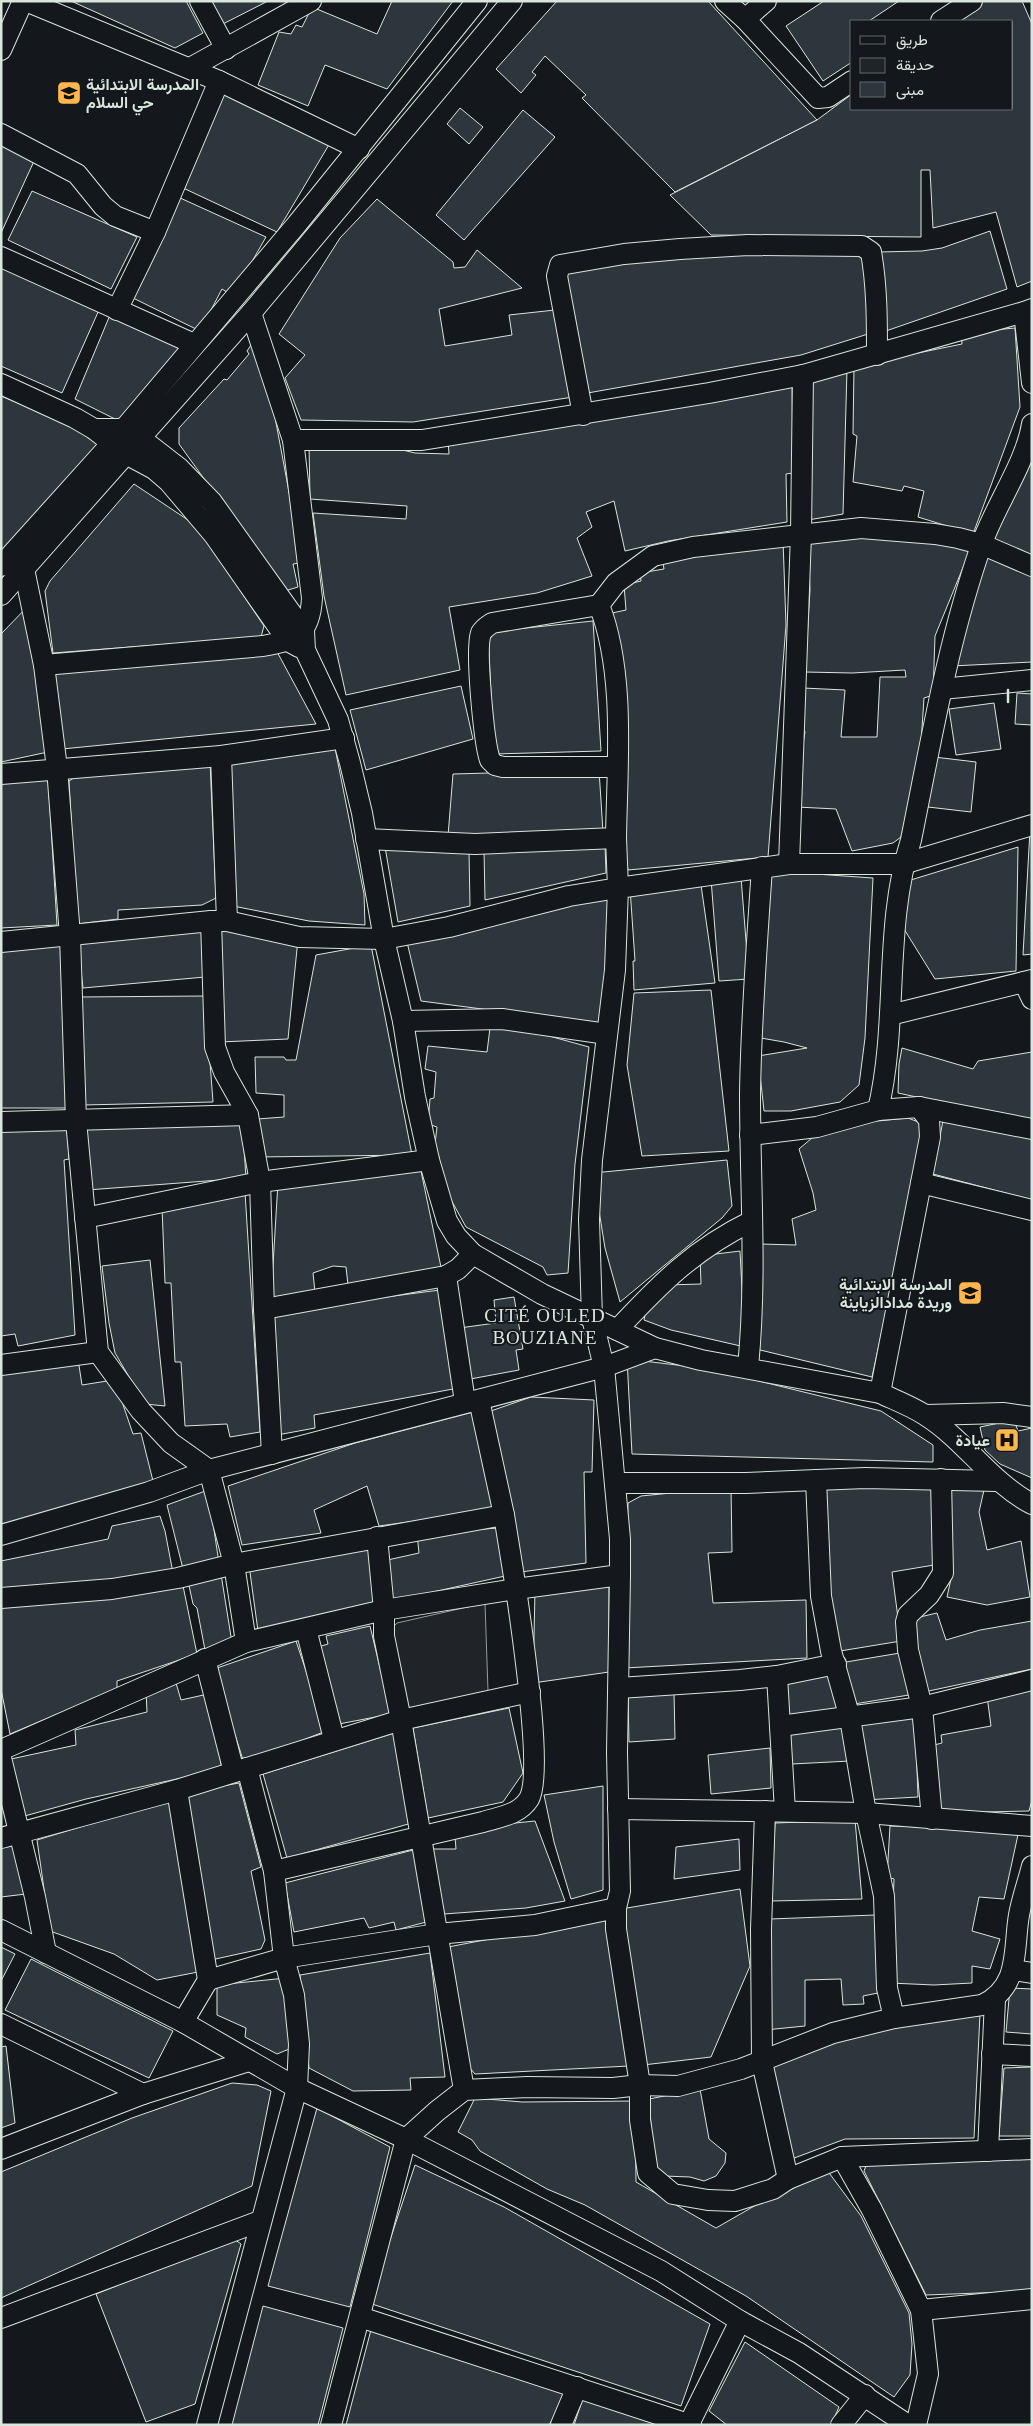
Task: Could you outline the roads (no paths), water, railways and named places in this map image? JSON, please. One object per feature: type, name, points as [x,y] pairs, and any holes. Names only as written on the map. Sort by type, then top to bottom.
[{"type":"street","points":[[1,50],[24,1],[190,68],[359,149]]},
{"type":"street","points":[[200,1],[226,49]]},
{"type":"street","points":[[190,68],[311,1]]},
{"type":"street","points":[[2,562],[251,313],[512,1]]},
{"type":"street","points":[[725,1],[745,19],[818,98],[828,97],[850,82]]},
{"type":"street","points":[[745,19],[766,1]]},
{"type":"street","points":[[943,20],[972,1]]},
{"type":"street","points":[[1,595],[24,569],[125,441],[194,344],[359,149],[471,4]]},
{"type":"street","points":[[117,310],[156,232],[219,81]]},
{"type":"street","points":[[1,134],[77,174],[103,206],[114,216],[156,232]]},
{"type":"street","points":[[297,224],[315,237]]},
{"type":"street","points":[[583,414],[557,276],[560,265],[569,262],[624,254],[738,245],[862,246],[871,252],[873,259],[877,301],[877,355]]},
{"type":"street","points":[[1,257],[194,344]]},
{"type":"street","points":[[293,440],[422,440],[583,414],[803,375],[1028,311],[1032,383]]},
{"type":"street","points":[[251,313],[293,440],[312,598],[311,615],[299,641]]},
{"type":"street","points":[[789,864],[801,534],[803,375]]},
{"type":"street","points":[[1,384],[75,418],[94,429],[125,441],[169,482],[299,641],[338,720],[344,738],[366,839],[384,939],[403,1021],[414,1097],[429,1160],[447,1221],[456,1236],[473,1254],[542,1294],[655,1348],[692,1358],[880,1393],[926,1415],[957,1441],[996,1481],[1032,1504]]},
{"type":"street","points":[[878,1110],[884,1084],[895,916],[903,864],[911,840],[950,652],[981,544],[1018,462],[1032,424]]},
{"type":"street","points":[[617,767],[503,767],[495,765],[488,754],[479,642],[484,628],[492,623],[599,606],[616,583],[652,556],[692,547],[801,534],[861,528],[935,534],[981,544],[1032,566]]},
{"type":"street","points":[[24,569],[44,665],[57,768],[70,936],[76,1121],[98,1352],[141,1411],[171,1443],[209,1470],[234,1564],[246,1642]]},
{"type":"street","points":[[599,606],[605,620],[616,672],[616,838],[618,888],[615,970],[590,1188],[592,1318],[604,1367],[620,1539],[618,1809],[620,1891],[616,1908],[616,1929],[640,2085],[640,2120],[648,2173],[673,2194],[708,2200],[734,2201],[773,2189],[788,2179],[842,2157],[1032,2149]]},
{"type":"street","points":[[44,665],[262,646],[299,641]]},
{"type":"street","points":[[942,689],[1032,680]]},
{"type":"street","points":[[1,774],[221,756],[344,738]]},
{"type":"street","points":[[221,756],[215,1047],[224,1072],[248,1114],[260,1182],[264,1309],[272,1454]]},
{"type":"street","points":[[1,942],[219,921],[299,937],[384,939],[449,927],[569,896],[762,867],[789,864],[903,864],[1032,825]]},
{"type":"street","points":[[366,839],[475,844],[616,838]]},
{"type":"street","points":[[748,1367],[752,1334],[750,1058],[762,867]]},
{"type":"street","points":[[890,1015],[1029,987]]},
{"type":"street","points":[[403,1021],[502,1019],[607,1034]]},
{"type":"street","points":[[750,1135],[817,1127],[878,1110],[919,1107],[1032,1129]]},
{"type":"street","points":[[880,1393],[930,1128],[925,1113],[919,1107]]},
{"type":"street","points":[[1,1122],[248,1114]]},
{"type":"street","points":[[85,1218],[260,1182],[429,1160]]},
{"type":"street","points":[[921,1183],[1032,1210]]},
{"type":"street","points":[[617,1330],[668,1276],[715,1241],[752,1221]]},
{"type":"street","points":[[264,1309],[446,1276],[458,1270],[473,1254]]},
{"type":"street","points":[[274,1871],[515,1812],[529,1800],[532,1792],[533,1756],[530,1692],[504,1515],[472,1401],[446,1276]]},
{"type":"street","points":[[1,1535],[150,1492],[209,1470],[604,1367],[655,1348]]},
{"type":"street","points":[[1,1365],[98,1352]]},
{"type":"street","points":[[926,1415],[1003,1414],[1032,1417]]},
{"type":"street","points":[[615,1483],[746,1483],[865,1478],[996,1481]]},
{"type":"street","points":[[932,1819],[922,1707],[908,1650],[906,1622],[908,1615],[929,1595],[943,1573],[941,1479]]},
{"type":"street","points":[[816,1480],[821,1596],[850,1718],[866,1812],[884,1896],[884,1958],[887,1988],[894,2018]]},
{"type":"street","points":[[1,1598],[112,1589],[178,1578],[234,1564],[377,1537],[504,1515]]},
{"type":"street","points":[[377,1537],[384,1610],[384,1636],[401,1720],[419,1836],[464,2090]]},
{"type":"street","points":[[1,1750],[246,1642],[384,1610],[620,1575]]},
{"type":"street","points":[[306,1629],[334,1739]]},
{"type":"street","points":[[205,1659],[274,1871],[284,1958],[294,1995],[299,2044],[297,2088],[205,2424]]},
{"type":"street","points":[[619,1688],[777,1676],[836,1664]]},
{"type":"street","points":[[777,1676],[785,1811]]},
{"type":"street","points":[[780,1726],[922,1707],[1032,1680]]},
{"type":"street","points":[[10,1836],[177,1790],[334,1739],[401,1720],[530,1692]]},
{"type":"street","points":[[1,1758],[10,1836],[35,1897],[46,1953]]},
{"type":"street","points":[[177,1790],[208,1980],[183,2022]]},
{"type":"street","points":[[618,1809],[866,1812],[1032,1826]]},
{"type":"street","points":[[765,1811],[761,1929],[762,2062],[788,2179]]},
{"type":"street","points":[[331,2425],[406,2139],[437,2111],[464,2090],[527,2087],[613,2088],[640,2085],[678,2086],[762,2062],[833,2032],[894,2018],[982,2006],[995,2000],[1023,1971],[1019,1915],[1032,1866]]},
{"type":"street","points":[[208,1980],[284,1958],[437,1934],[535,1925],[616,1908]]},
{"type":"street","points":[[1,1930],[183,2022],[297,2088],[406,2139],[661,2271],[740,2321],[799,2353],[908,2425]]},
{"type":"street","points":[[988,2151],[995,2000]]},
{"type":"street","points":[[1,2024],[143,2094]]},
{"type":"street","points":[[992,2054],[1032,2056]]},
{"type":"street","points":[[1,2149],[143,2094],[249,2061]]},
{"type":"street","points":[[842,2157],[872,2210],[921,2310],[928,2374],[916,2425]]},
{"type":"street","points":[[1,2318],[260,2221]]},
{"type":"street","points":[[921,2310],[1032,2299]]},
{"type":"street","points":[[360,2317],[690,2424],[740,2321]]},
{"type":"street","points":[[561,2425],[577,2387]]},
{"type":"street","points":[[841,2425],[865,2396]]},
{"type":"place","name":"المدرسة الابتدائية حي السلام","points":[[69,93]]},
{"type":"place","name":"المدرسة الابتدائية وريدة مدادالزياينة","points":[[970,1293]]},
{"type":"place","name":"عيادة","points":[[1007,1440]]},
{"type":"district","name":"CITÉ OULED BOUZIANE","points":[[545,1326]]}]
